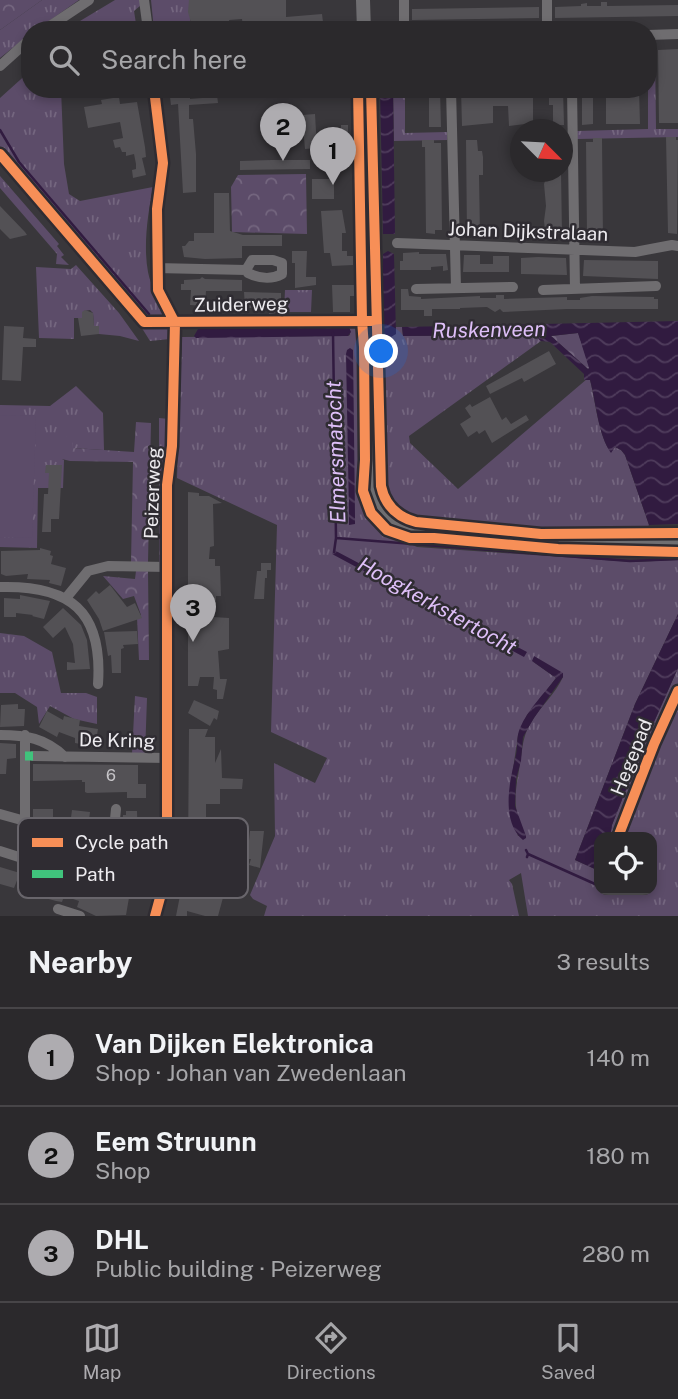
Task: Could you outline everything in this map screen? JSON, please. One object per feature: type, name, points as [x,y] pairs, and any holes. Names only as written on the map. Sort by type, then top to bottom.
[{"type":"main road","points":[[363,0],[364,21]]},
{"type":"main road","points":[[365,98],[373,462],[377,492],[386,510],[406,524],[435,531],[621,547],[678,546]]},
{"type":"main road","points":[[580,542],[678,538]]},
{"type":"street","points":[[58,21],[89,0]]},
{"type":"street","points":[[144,0],[147,21]]},
{"type":"street","points":[[404,0],[404,21]]},
{"type":"street","points":[[547,0],[547,21]]},
{"type":"street","points":[[657,35],[678,34]]},
{"type":"street","points":[[0,66],[21,47]]},
{"type":"street","name":"Zuiderweg","points":[[155,98],[163,163],[157,209],[158,290],[176,323]]},
{"type":"street","points":[[452,98],[456,288]]},
{"type":"street","points":[[572,98],[575,289]]},
{"type":"street","name":"Johan Dijkstralaan","points":[[397,243],[635,253],[678,246]]},
{"type":"street","name":"Zuiderweg","points":[[156,268],[246,270]]},
{"type":"street","points":[[543,290],[656,285]]},
{"type":"street","points":[[416,289],[513,288]]},
{"type":"street","name":"Peizerweg","points":[[167,818],[167,485],[172,446],[176,323]]},
{"type":"street","points":[[66,598],[88,570],[108,566],[168,567]]},
{"type":"street","points":[[0,587],[34,587],[66,598],[79,609],[94,633],[99,649],[98,684]]},
{"type":"street","name":"De Kring","points":[[0,735],[25,735],[54,746],[65,757]]},
{"type":"street","points":[[25,735],[25,818]]},
{"type":"street","name":"De Kring","points":[[33,756],[168,758]]},
{"type":"street","points":[[115,818],[116,809]]},
{"type":"street","points":[[0,814],[18,819]]},
{"type":"street","points":[[0,850],[18,856]]},
{"type":"street","name":"Peizerweg","points":[[155,916],[160,898]]},
{"type":"street","points":[[58,909],[80,916]]},
{"type":"green space","points":[[0,0],[42,0],[0,30]]},
{"type":"green space","points":[[42,0],[79,0],[49,21],[21,21],[21,41],[0,58],[0,30]]},
{"type":"green space","points":[[115,0],[140,0],[141,5],[134,11],[136,21],[80,21]]},
{"type":"green space","points":[[151,0],[189,0],[190,21],[153,21]]},
{"type":"green space","points":[[21,79],[21,98],[61,98],[64,164],[69,194],[80,201],[153,187],[147,229],[148,272],[167,320],[146,320],[0,147],[0,98]]},
{"type":"green space","points":[[393,98],[405,98],[405,133],[447,132],[447,140],[394,141]]},
{"type":"green space","points":[[648,98],[656,98],[656,129],[678,129],[678,137],[577,139],[577,131],[648,129]]},
{"type":"green space","points":[[306,174],[307,234],[232,232],[231,187],[238,175]]},
{"type":"green space","points":[[0,176],[59,244],[57,246],[64,255],[61,257],[69,265],[56,264],[57,254],[0,188]]},
{"type":"green space","points":[[85,257],[143,324],[170,325],[170,339],[150,341],[140,325],[83,259]]},
{"type":"green space","points":[[76,265],[119,313],[139,341],[99,334],[99,327],[94,326],[93,313],[90,310],[84,311],[82,318],[74,318],[74,339],[39,338],[36,267],[71,269]]},
{"type":"green space","points":[[285,290],[312,290],[311,312],[284,312]]},
{"type":"green space","points":[[359,325],[364,457],[360,494],[368,516],[381,531],[417,547],[633,562],[678,560],[678,614],[635,704],[575,860],[594,869],[594,895],[657,895],[657,832],[611,832],[642,749],[678,668],[678,916],[528,916],[521,873],[509,880],[519,916],[264,916],[267,906],[250,895],[275,836],[274,763],[315,783],[327,758],[271,732],[277,525],[177,478],[182,337],[350,335],[349,327]],"holes":[[[532,661],[563,677],[532,721],[524,738],[516,806],[526,836],[518,836],[510,813],[509,796],[518,735],[527,715],[556,678]]]},
{"type":"green space","points":[[396,327],[402,327],[403,336],[535,335],[541,341],[409,436],[410,443],[458,489],[587,379],[590,380],[600,428],[607,446],[611,452],[615,447],[625,455],[649,525],[644,532],[552,533],[417,520],[399,513],[385,494],[382,434],[384,335],[396,334]]},
{"type":"green space","points":[[578,333],[590,368],[588,369],[551,336]]},
{"type":"green space","points":[[76,386],[103,413],[104,450],[73,448],[62,459],[63,488],[38,488],[37,548],[0,547],[0,405],[50,406]]},
{"type":"green space","points":[[0,415],[36,416],[32,538],[0,537]]},
{"type":"green space","points":[[159,418],[169,419],[163,562],[159,563]]},
{"type":"green space","points":[[136,422],[151,423],[148,562],[131,562],[133,462],[70,461],[62,459],[56,451],[56,437],[72,436],[73,448],[134,452]]},
{"type":"green space","points":[[136,571],[148,571],[149,660],[139,660],[137,617],[141,615],[134,596],[123,599],[103,576],[135,579]]},
{"type":"green space","points":[[0,633],[24,636],[52,652],[61,693],[86,693],[97,697],[97,724],[74,719],[50,706],[39,724],[37,707],[15,693],[0,693]]},
{"type":"green space","points":[[135,696],[147,698],[145,754],[132,754]]},
{"type":"water","points":[[380,98],[393,98],[395,234],[383,234]]},
{"type":"water","points":[[388,251],[394,254],[396,334],[391,337],[383,335],[383,254]]},
{"type":"water","name":"Ruskenveen","points":[[678,321],[678,524],[649,525],[625,455],[615,447],[611,453],[603,437],[590,380],[584,380],[584,374],[550,342],[541,341],[534,335],[403,336],[402,327]],"holes":[[[578,333],[588,369],[551,336]]]},
{"type":"water","points":[[349,327],[351,332],[348,336],[194,336],[198,329]]},
{"type":"water","points":[[350,348],[353,350],[355,524],[349,525],[346,354]]},
{"type":"water","points":[[334,550],[527,652],[524,657],[332,554]]},
{"type":"water","points":[[678,614],[678,668],[642,749],[611,832],[594,832],[594,869],[575,860],[635,704]]},
{"type":"water","points":[[534,656],[563,673],[563,677],[523,737],[516,779],[515,806],[526,836],[523,840],[511,822],[509,811],[518,735],[527,714],[556,678],[532,661]]},
{"type":"building","points":[[189,0],[286,0],[286,17],[322,14],[323,21],[190,21]]},
{"type":"building","points":[[601,2],[607,2],[607,6],[678,5],[678,16],[555,18],[555,7],[581,6],[587,3],[587,6],[601,6]]},
{"type":"building","points":[[539,7],[539,18],[412,20],[412,9]]},
{"type":"building","points":[[678,49],[678,123],[659,123],[658,50]]},
{"type":"building","points":[[119,98],[120,104],[137,102],[145,147],[146,157],[142,158],[146,175],[133,178],[132,170],[136,169],[134,154],[126,156],[126,152],[122,152],[120,147],[115,148],[113,140],[123,138],[120,122],[88,128],[84,107],[102,104],[101,100]]},
{"type":"building","points":[[170,98],[217,98],[218,103],[189,105],[196,154],[196,192],[183,193],[178,104],[171,105]]},
{"type":"building","points":[[429,98],[440,98],[441,127],[429,127]]},
{"type":"building","points":[[461,98],[533,98],[533,119],[510,119],[509,126],[508,106],[493,106],[493,123],[462,126]]},
{"type":"building","points":[[549,98],[563,98],[564,119],[553,119],[553,105],[549,105]]},
{"type":"building","points":[[582,98],[593,98],[593,124],[582,125]]},
{"type":"building","points":[[606,98],[639,98],[640,124],[606,124]]},
{"type":"building","points":[[315,114],[317,148],[305,149],[302,115]]},
{"type":"building","points":[[341,125],[348,125],[348,142],[342,142],[342,154],[347,154],[347,167],[339,167],[339,155],[334,155],[333,136],[338,136]]},
{"type":"building","points":[[666,137],[676,137],[678,140],[677,234],[668,233]]},
{"type":"building","points":[[593,138],[602,138],[603,240],[594,240],[594,236],[587,236],[586,142],[593,142]]},
{"type":"building","points":[[422,140],[441,143],[442,230],[435,230],[435,234],[426,233],[425,147],[422,147]]},
{"type":"building","points":[[466,140],[477,140],[478,151],[482,151],[483,157],[483,175],[479,175],[480,235],[467,235]]},
{"type":"building","points":[[310,160],[310,169],[240,170],[240,161]]},
{"type":"building","points":[[312,179],[334,179],[334,199],[312,199]]},
{"type":"building","points":[[561,182],[562,234],[555,234],[555,238],[546,238],[544,184]]},
{"type":"building","points":[[214,193],[229,193],[230,231],[243,235],[282,235],[282,246],[242,246],[242,258],[184,257],[182,246],[194,241],[194,233],[214,233]]},
{"type":"building","points":[[0,206],[27,235],[10,239],[0,229]]},
{"type":"building","points":[[342,210],[346,233],[342,233],[342,251],[347,251],[347,256],[353,256],[353,265],[332,266],[330,253],[324,253],[321,211]]},
{"type":"building","points":[[292,251],[307,251],[306,277],[316,277],[316,285],[295,288]]},
{"type":"building","points":[[403,253],[446,254],[448,270],[443,271],[443,266],[431,267],[431,270],[400,270]]},
{"type":"building","points":[[464,255],[480,255],[480,264],[493,264],[493,256],[509,256],[509,272],[463,272]]},
{"type":"building","points":[[521,258],[566,258],[567,275],[521,274]]},
{"type":"building","points":[[584,260],[658,261],[658,279],[583,276]]},
{"type":"building","points":[[202,277],[242,280],[242,291],[206,291],[205,306],[190,305],[191,290],[181,290],[181,284],[184,284],[184,280]]},
{"type":"building","points":[[332,285],[356,285],[356,296],[350,296],[350,312],[333,312]]},
{"type":"building","points":[[401,289],[408,289],[409,296],[421,299],[480,296],[496,298],[496,295],[504,295],[504,299],[567,297],[567,300],[592,296],[654,297],[658,299],[658,309],[503,312],[500,309],[495,312],[487,307],[432,309],[432,316],[424,316],[424,310],[401,310]]},
{"type":"building","points":[[244,292],[281,293],[281,304],[276,304],[276,313],[269,314],[269,308],[245,308]]},
{"type":"building","points":[[85,310],[93,313],[94,326],[99,326],[99,334],[81,336],[78,318],[82,318],[82,312]]},
{"type":"building","points":[[4,326],[24,327],[23,338],[36,339],[36,347],[23,347],[21,381],[2,380]]},
{"type":"building","points":[[549,351],[556,364],[524,382],[522,378],[490,394],[486,386]]},
{"type":"building","points":[[490,397],[502,420],[506,417],[511,424],[526,415],[529,420],[492,443],[485,430],[479,434],[477,431],[468,437],[460,424],[471,417],[465,408]]},
{"type":"building","points":[[46,465],[62,465],[59,519],[51,519],[51,532],[42,532],[44,494],[48,494],[49,473],[45,473]]},
{"type":"building","points":[[188,492],[209,496],[222,503],[213,504],[214,546],[210,547],[209,559],[215,559],[215,566],[220,566],[221,596],[216,596],[216,601],[213,601],[213,617],[229,618],[229,649],[218,651],[220,679],[227,679],[223,699],[217,699],[217,690],[213,689],[214,677],[200,677],[198,686],[188,686]]},
{"type":"building","points":[[40,548],[51,551],[51,564],[66,568],[61,586],[49,583],[50,580],[27,579],[28,574],[1,574],[1,551]]},
{"type":"building","points":[[261,563],[271,563],[271,570],[267,570],[265,578],[264,599],[254,599],[257,571],[261,571]]},
{"type":"building","points":[[110,585],[127,607],[135,603],[142,618],[103,631],[87,600],[96,591],[99,594]]},
{"type":"building","points":[[20,595],[50,601],[44,619],[16,613],[16,617],[4,617],[4,598],[20,599]]},
{"type":"building","points":[[63,608],[81,625],[87,640],[90,669],[67,670],[67,662],[75,663],[73,644],[65,627],[53,638],[43,627]]},
{"type":"building","points":[[137,631],[138,644],[123,645],[124,648],[121,649],[121,673],[112,673],[111,655],[108,656],[104,632]]},
{"type":"building","points":[[194,700],[219,711],[217,720],[214,718],[210,726],[188,713]]},
{"type":"building","points":[[18,704],[18,709],[25,709],[24,726],[0,727],[1,705]]},
{"type":"building","points":[[47,711],[63,720],[64,716],[80,720],[79,726],[98,729],[95,747],[75,743],[75,738],[59,732],[57,737],[39,727]]},
{"type":"building","points":[[189,729],[208,729],[205,737],[215,737],[215,763],[221,749],[222,778],[243,779],[242,789],[220,789],[220,804],[206,804],[206,817],[234,818],[188,818]]},
{"type":"building","points":[[0,743],[16,744],[16,758],[7,759],[6,774],[0,774]]},
{"type":"building","points":[[33,764],[138,765],[138,784],[146,784],[146,798],[127,798],[127,792],[87,793],[82,780],[33,781]]},
{"type":"building","points":[[33,809],[53,809],[53,818],[33,818]]},
{"type":"building","points":[[72,810],[90,812],[89,818],[71,818]]},
{"type":"building","points":[[126,811],[137,811],[137,818],[123,818]]},
{"type":"building","points":[[250,831],[264,831],[260,868],[249,865],[251,859],[248,859]]},
{"type":"building","points":[[0,867],[18,872],[14,888],[0,884]]},
{"type":"building","points":[[45,898],[63,898],[62,902]]},
{"type":"building","points":[[70,898],[129,898],[126,915],[96,916],[77,907],[79,901]]},
{"type":"building","points":[[180,898],[223,898],[218,916],[187,911],[187,916],[176,916]]},
{"type":"waterway","name":"Elmersmatocht","points":[[0,130],[19,162],[149,314]]},
{"type":"waterway","name":"Elmersmatocht","points":[[333,333],[336,538],[630,561],[678,559]]},
{"type":"waterway","points":[[334,552],[336,538]]},
{"type":"waterway","name":"Hoogkerkstertocht","points":[[526,850],[527,857]]},
{"type":"waterway","points":[[528,854],[594,884]]},
{"type":"marked path","points":[[25,756],[33,756]]},
{"type":"marked path","points":[[248,836],[256,836]]},
{"type":"cycle path","points":[[155,98],[163,163],[157,209],[158,290],[175,323],[172,446],[167,485],[167,818]]},
{"type":"cycle path","points":[[358,98],[364,347],[363,491],[371,513],[387,530],[410,538],[558,549],[678,552]]},
{"type":"cycle path","points":[[371,98],[381,486],[389,504],[403,517],[416,522],[541,534],[678,533]]},
{"type":"cycle path","points":[[0,154],[144,322],[371,321]]},
{"type":"cycle path","name":"Hegepad","points":[[620,832],[678,691]]},
{"type":"cycle path","points":[[155,916],[160,898]]},
{"type":"place","name":"Eem Struunn","points":[[283,161]]},
{"type":"place","name":"Van Dijken Elektronica","points":[[333,185]]},
{"type":"place","name":"DHL","points":[[193,642]]}]
